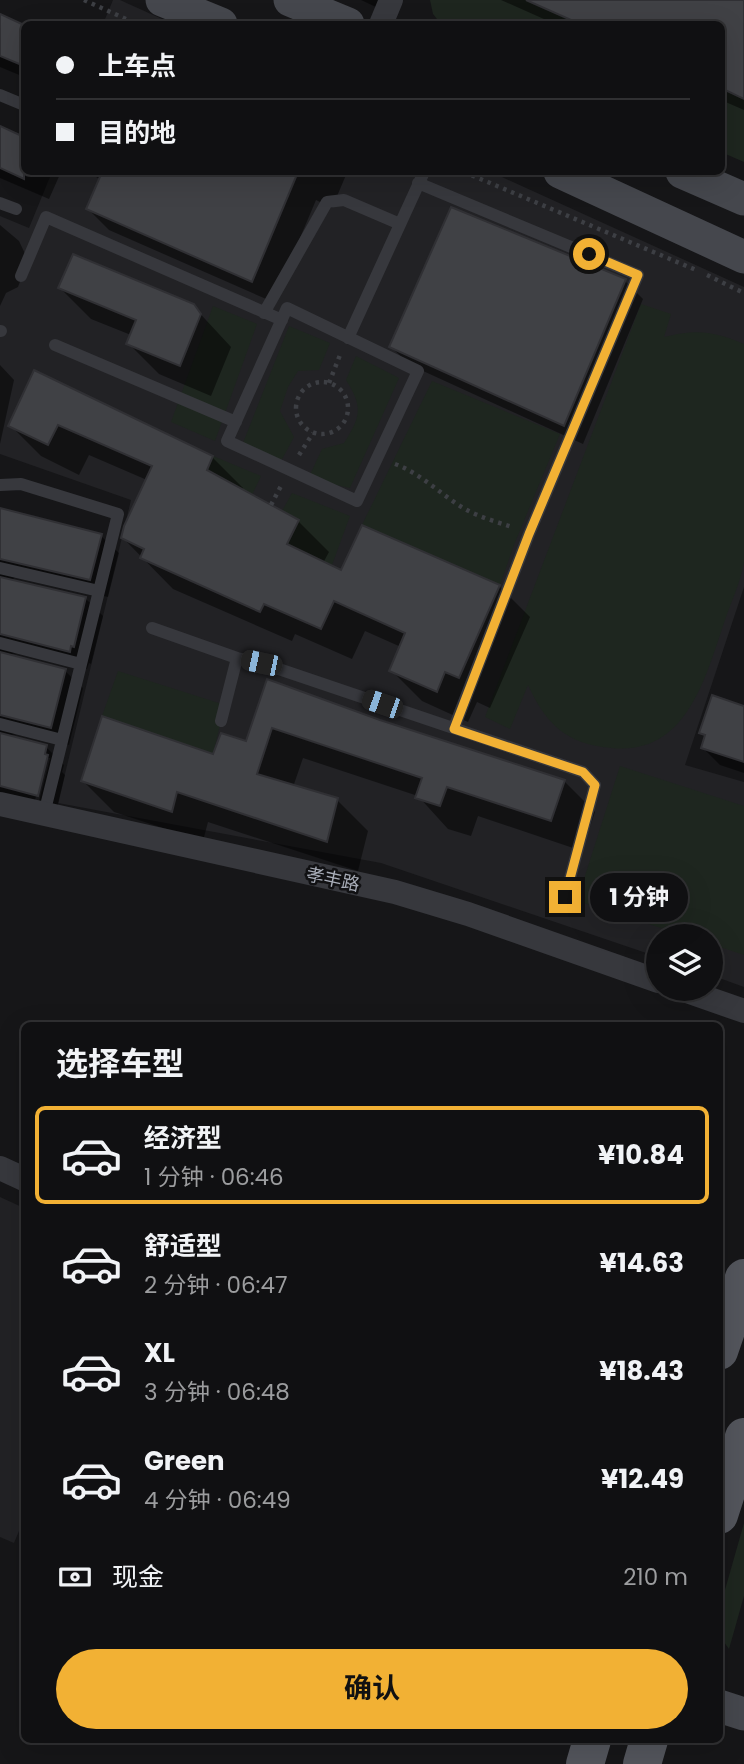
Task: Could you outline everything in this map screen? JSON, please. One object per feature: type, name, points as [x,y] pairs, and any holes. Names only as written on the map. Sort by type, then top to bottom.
[{"type":"main road","points":[[162,0],[214,21]]},
{"type":"main road","points":[[290,0],[341,21]]},
{"type":"main road","points":[[566,175],[744,257]]},
{"type":"main road","points":[[689,175],[744,199]]},
{"type":"main road","points":[[723,1339],[744,1278]]},
{"type":"main road","points":[[723,1503],[744,1437]]},
{"type":"main road","points":[[585,1764],[591,1743]]},
{"type":"main road","points":[[642,1764],[648,1743]]},
{"type":"street","points":[[382,21],[391,0]]},
{"type":"street","name":"孝丰路","points":[[0,804],[395,892],[468,914],[646,977]]},
{"type":"street","points":[[715,1001],[744,1011]]},
{"type":"street","points":[[0,1168],[21,1178]]},
{"type":"lane","points":[[0,95],[21,104]]},
{"type":"lane","points":[[348,338],[421,177],[638,275],[529,534],[454,729]]},
{"type":"lane","points":[[264,313],[327,202],[344,200],[400,224]]},
{"type":"lane","points":[[0,203],[16,209]]},
{"type":"lane","points":[[21,276],[46,218],[282,320]]},
{"type":"lane","points":[[288,308],[418,371],[357,501],[227,442],[282,320],[288,308]]},
{"type":"lane","points":[[55,345],[236,422]]},
{"type":"lane","points":[[0,485],[21,484],[118,514],[44,814]]},
{"type":"lane","points":[[0,568],[99,592]]},
{"type":"lane","points":[[152,628],[583,772],[595,785],[565,897]]},
{"type":"lane","points":[[0,643],[81,664]]},
{"type":"lane","points":[[221,721],[237,658]]},
{"type":"lane","points":[[0,724],[62,740]]},
{"type":"path","points":[[84,0],[130,21]]},
{"type":"path","points":[[471,175],[744,293]]},
{"type":"path","points":[[329,383],[348,338]]},
{"type":"path","points":[[329,383],[342,392],[347,407],[346,415],[343,423],[330,433],[313,433],[300,421],[296,405],[299,396],[311,384],[329,383]]},
{"type":"path","points":[[289,470],[313,433]]},
{"type":"path","points":[[377,458],[408,469],[466,509],[529,534]]},
{"type":"shaded area","points":[[113,0],[120,0],[166,21],[104,21]]},
{"type":"shaded area","points":[[430,0],[744,0],[744,162],[725,154],[725,21],[439,21],[433,14]]},
{"type":"shaded area","points":[[51,175],[498,175],[744,287],[744,587],[685,765],[744,782],[744,987],[723,979],[723,924],[646,924],[646,953],[381,863],[58,803],[131,500],[0,454],[0,216],[29,228]]},
{"type":"shaded area","points":[[641,304],[671,314],[664,337],[705,333],[744,344],[744,562],[709,667],[688,710],[675,727],[658,740],[637,747],[611,748],[582,742],[559,730],[542,711],[528,685],[510,729],[485,717]]},
{"type":"shaded area","points":[[213,306],[257,324],[215,441],[171,422]]},
{"type":"shaded area","points":[[289,326],[330,343],[319,370],[298,371],[288,387],[280,411],[294,437],[279,465],[241,448]]},
{"type":"shaded area","points":[[356,356],[399,378],[350,488],[308,479],[322,449],[344,443],[354,426],[357,405],[346,380]]},
{"type":"shaded area","points":[[432,381],[560,434],[500,585],[362,525]]},
{"type":"shaded area","points":[[213,456],[261,476],[252,495],[199,487]]},
{"type":"shaded area","points":[[292,493],[350,516],[332,565],[287,544],[299,520],[282,511]]},
{"type":"shaded area","points":[[118,671],[225,705],[213,754],[102,716]]},
{"type":"shaded area","points":[[620,766],[744,806],[744,955],[723,948],[723,924],[649,924],[577,901]]},
{"type":"shaded area","points":[[0,1197],[21,1207],[21,1526],[14,1543],[0,1537]]},
{"type":"shaded area","points":[[744,1523],[744,1596],[729,1649],[723,1641],[723,1597]]},
{"type":"building","points":[[526,0],[744,0],[744,99],[725,90],[725,21],[573,21]]},
{"type":"building","points":[[0,14],[21,24],[21,65],[0,56]]},
{"type":"building","points":[[0,126],[21,136],[21,175],[24,175],[24,179],[0,168]]},
{"type":"building","points":[[101,175],[297,175],[252,282],[86,209]]},
{"type":"building","points":[[451,207],[626,279],[564,426],[389,347]]},
{"type":"building","points":[[73,254],[194,304],[201,314],[180,366],[126,344],[136,320],[58,288]]},
{"type":"building","points":[[34,370],[213,456],[207,470],[299,520],[287,544],[341,570],[362,525],[500,585],[459,678],[445,672],[437,692],[389,671],[405,633],[334,601],[321,629],[264,604],[260,612],[140,558],[144,549],[121,538],[152,466],[58,425],[48,445],[8,426]]},
{"type":"building","points":[[0,508],[102,534],[90,580],[0,559]]},
{"type":"building","points":[[0,577],[86,597],[74,647],[71,646],[70,652],[0,634]]},
{"type":"building","points":[[0,652],[66,669],[51,728],[0,715]]},
{"type":"building","points":[[267,679],[380,720],[565,780],[551,821],[447,787],[440,806],[415,798],[422,778],[272,728],[257,774],[338,798],[327,842],[177,792],[172,812],[81,781],[102,716],[213,754],[221,733],[246,741]]},
{"type":"building","points":[[712,695],[744,706],[744,762],[701,748],[705,735],[699,733]]},
{"type":"building","points":[[0,733],[47,745],[45,754],[48,755],[38,796],[0,786]]},
{"type":"route","points":[[565,897],[595,785],[583,772],[454,729],[529,534],[638,275],[589,254]]}]
